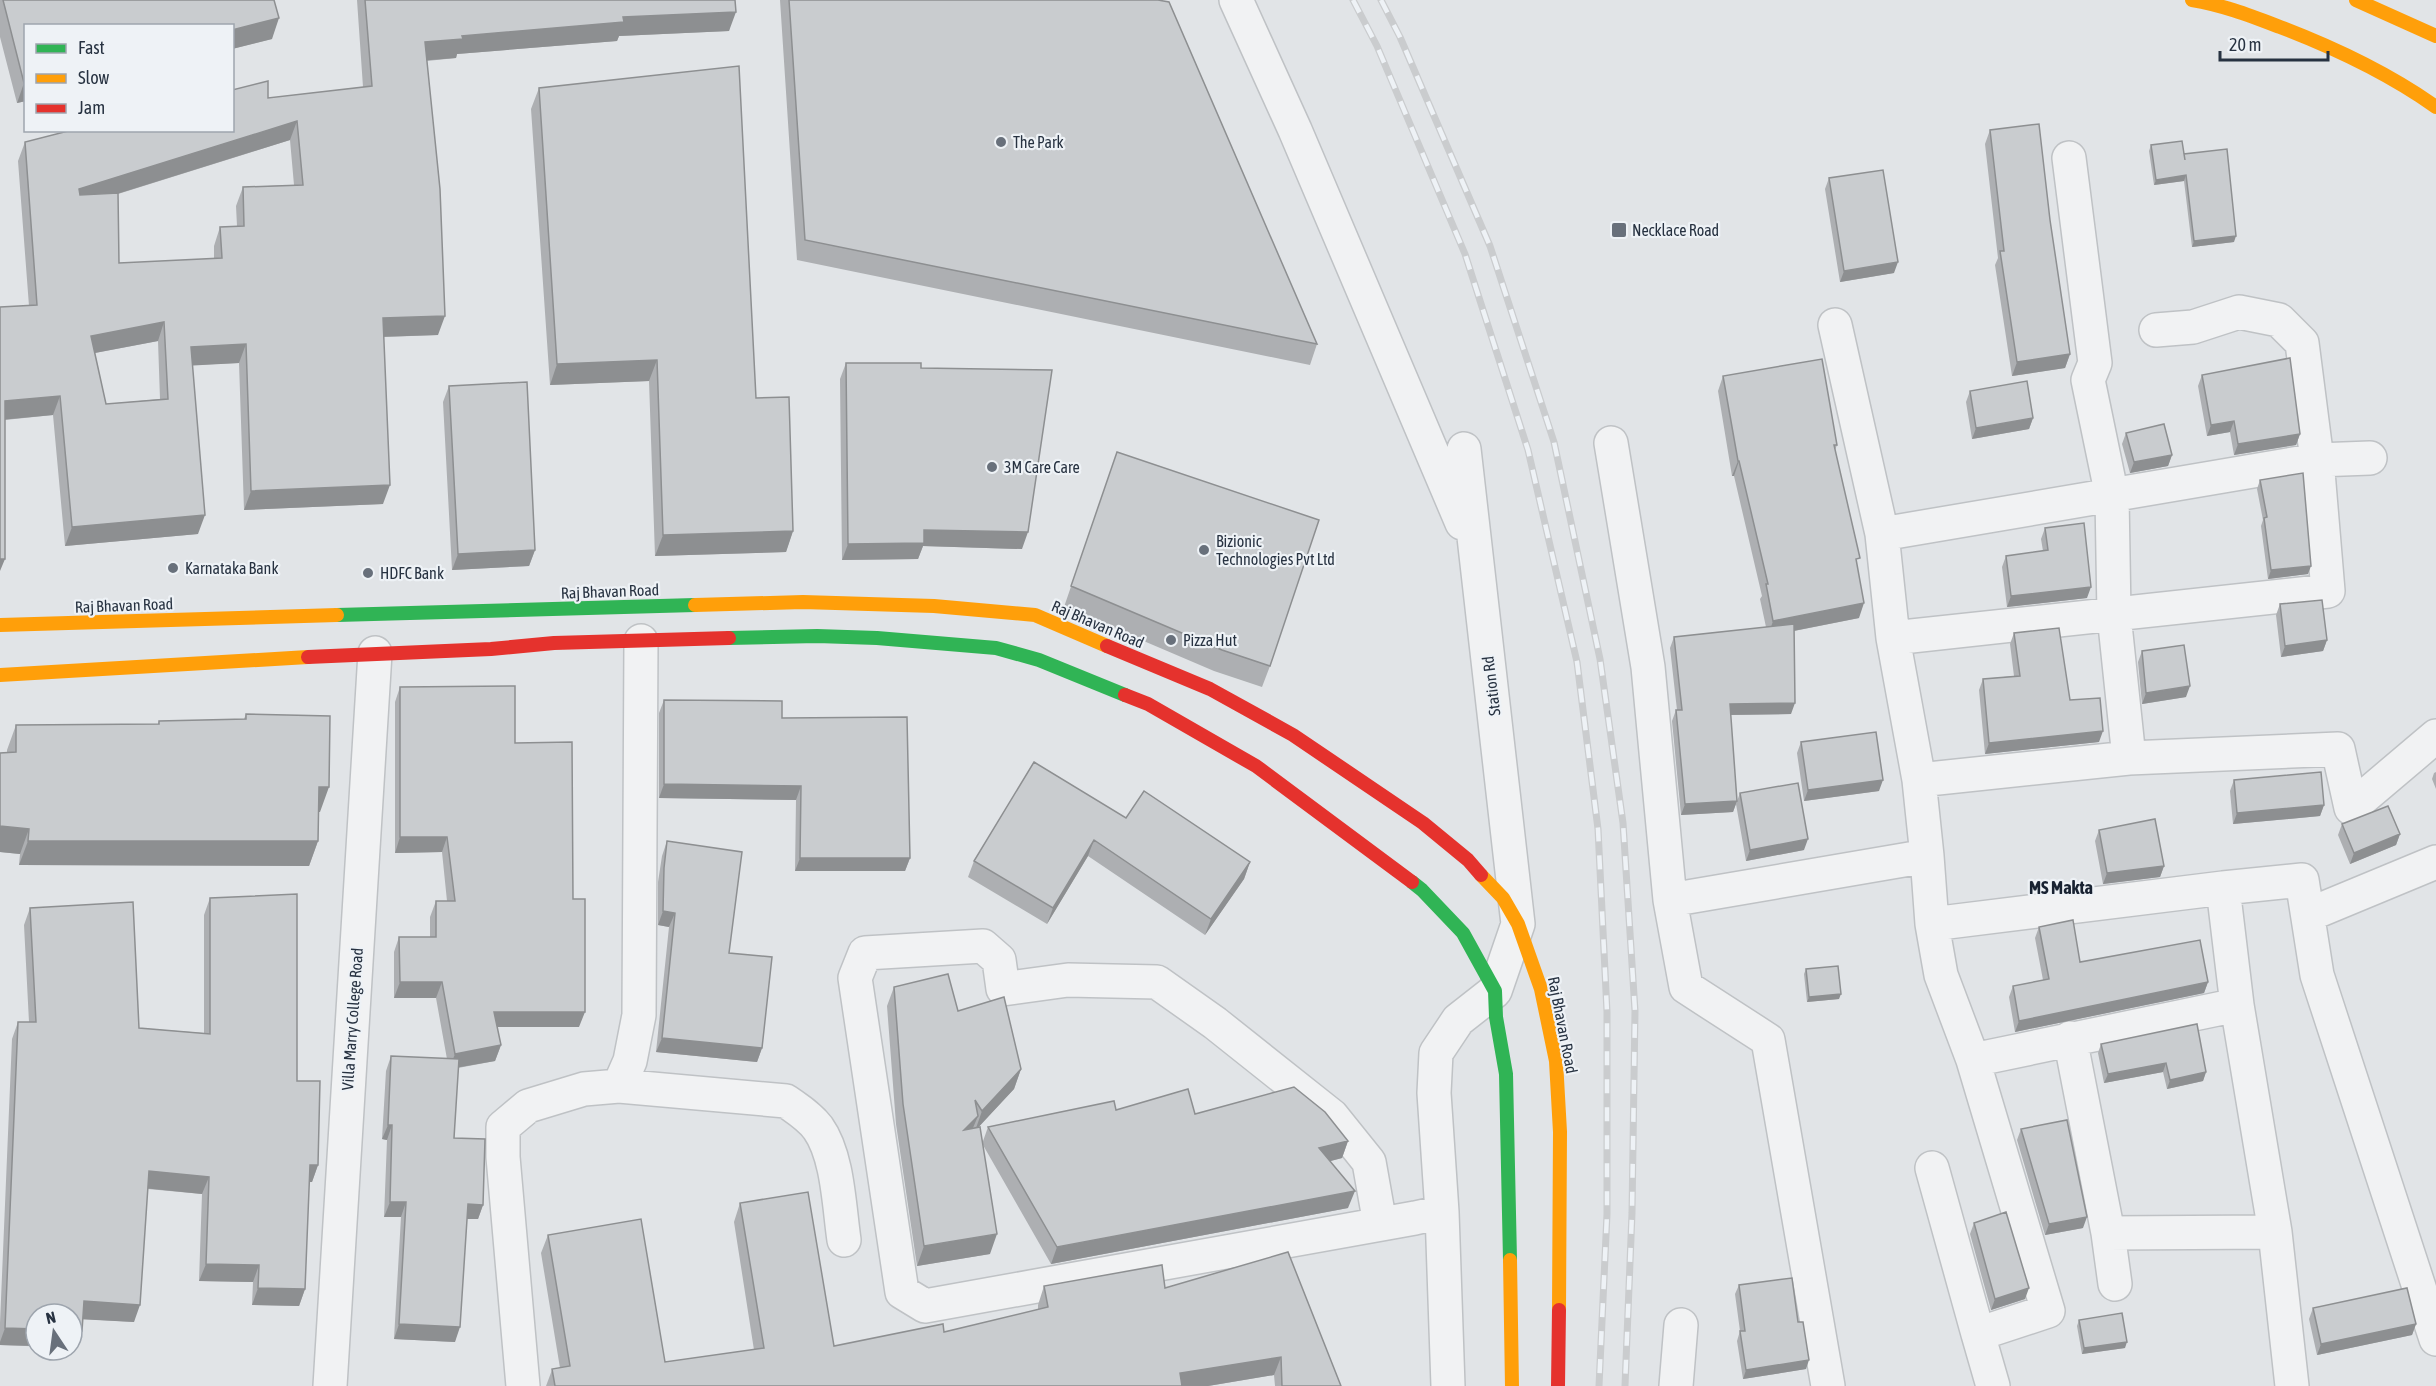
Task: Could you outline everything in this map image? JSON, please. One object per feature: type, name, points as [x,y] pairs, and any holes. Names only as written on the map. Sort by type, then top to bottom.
[{"type":"main road","points":[[2192,0],[2214,3],[2311,38],[2408,86],[2436,107]]},
{"type":"main road","points":[[2356,0],[2436,36]]},
{"type":"main road","name":"Raj Bhavan Road","points":[[0,625],[802,602],[934,606],[1035,615],[1210,689],[1293,735],[1423,823],[1468,860],[1503,898],[1518,924],[1541,988],[1556,1061],[1560,1132],[1558,1386]]},
{"type":"main road","points":[[0,675],[375,653],[817,636],[877,638],[996,648],[1039,660],[1137,700],[1256,766],[1422,890],[1463,933],[1494,991],[1506,1074],[1512,1386]]},
{"type":"street","points":[[1236,0],[1476,555]]},
{"type":"street","points":[[2068,158],[2095,363],[2088,380],[2112,496],[2114,615],[2129,758]]},
{"type":"street","points":[[1893,638],[2328,591],[2317,460],[2302,343],[2279,320],[2239,312],[2193,327],[2156,330]]},
{"type":"street","points":[[1835,325],[1882,534],[1893,638],[1919,780],[1932,924],[1941,975],[1973,1060],[2048,1311],[1978,1334]]},
{"type":"street","points":[[1611,443],[1648,667],[1670,900],[1686,987],[1768,1040],[1828,1386]]},
{"type":"street","name":"Station Rd","points":[[1464,449],[1518,924]]},
{"type":"street","points":[[1882,534],[2317,460],[2370,458]]},
{"type":"street","points":[[619,1086],[630,1061],[639,1015],[641,641]]},
{"type":"street","name":"Villa Marry College Road","points":[[330,1386],[375,653]]},
{"type":"street","points":[[1919,780],[2129,758],[2338,749],[2351,808],[2436,736]]},
{"type":"street","points":[[1670,900],[1927,856]]},
{"type":"street","points":[[2308,915],[2436,862]]},
{"type":"street","points":[[1932,924],[2302,880],[2317,975],[2436,1339]]},
{"type":"street","points":[[2223,888],[2237,1005],[2275,1232],[2292,1386]]},
{"type":"street","points":[[1448,1386],[1442,1212],[1434,1094],[1436,1053],[1458,1020],[1494,991],[1518,924]]},
{"type":"street","points":[[1380,1224],[1369,1162],[1332,1116],[1215,1023],[1157,982],[1068,980],[1004,988],[999,960],[983,946],[865,953],[855,978],[902,1292],[925,1306],[1380,1224],[1442,1212]]},
{"type":"street","points":[[1973,1060],[2237,1005]]},
{"type":"street","points":[[2070,1038],[2108,1233],[2115,1284]]},
{"type":"street","points":[[523,1386],[503,1157],[503,1127],[528,1106],[584,1089],[619,1086],[786,1101],[805,1114],[818,1128],[830,1150],[844,1240]]},
{"type":"street","points":[[1932,1167],[1993,1386]]},
{"type":"street","points":[[2108,1233],[2275,1232]]},
{"type":"street","points":[[1676,1386],[1681,1325]]},
{"type":"building","points":[[3,0],[274,0],[279,18],[234,29],[234,24],[24,24],[24,83]]},
{"type":"building","points":[[365,0],[735,0],[736,12],[623,17],[624,22],[462,36],[463,39],[425,42],[440,189],[445,316],[383,318],[390,485],[251,491],[246,344],[191,347],[205,515],[72,527],[60,396],[5,401],[5,559],[0,559],[0,307],[37,305],[25,142],[64,132],[234,132],[234,90],[268,81],[268,98],[372,86]],"holes":[[[297,121],[303,185],[243,187],[244,226],[220,227],[222,258],[119,263],[118,193],[80,195],[79,189]],[[164,322],[168,399],[106,404],[91,336]]]},
{"type":"building","name":"The Park","points":[[789,0],[1158,0],[1169,2],[1317,344],[805,240]]},
{"type":"building","points":[[739,66],[756,398],[789,397],[793,531],[663,535],[657,360],[557,364],[539,88]]},
{"type":"building","points":[[2039,124],[2050,220],[2070,354],[2017,362],[2000,251],[2004,251],[1990,130]]},
{"type":"building","points":[[2182,141],[2184,154],[2227,149],[2236,236],[2194,241],[2186,175],[2156,180],[2151,145]]},
{"type":"building","points":[[1883,170],[1898,262],[1844,271],[1829,178]]},
{"type":"building","points":[[2290,358],[2300,434],[2238,444],[2234,421],[2211,425],[2202,375]]},
{"type":"building","points":[[1822,359],[1837,445],[1834,445],[1860,558],[1856,559],[1864,603],[1773,621],[1766,584],[1768,584],[1738,461],[1723,376]]},
{"type":"building","points":[[846,363],[921,363],[921,368],[1052,370],[1028,532],[924,530],[924,543],[848,544]]},
{"type":"building","points":[[2027,381],[2033,418],[1976,428],[1970,391]]},
{"type":"building","points":[[527,382],[535,550],[458,554],[449,386]]},
{"type":"building","points":[[2164,424],[2172,455],[2134,462],[2126,433]]},
{"type":"building","points":[[1117,452],[1319,520],[1270,666],[1222,650],[1071,586]]},
{"type":"building","points":[[2303,473],[2311,566],[2271,570],[2264,518],[2267,517],[2260,480]]},
{"type":"building","points":[[2084,523],[2091,587],[2011,596],[2006,556],[2048,550],[2045,528]]},
{"type":"building","points":[[2322,600],[2327,640],[2285,646],[2280,604]]},
{"type":"building","points":[[1794,624],[1795,703],[1730,704],[1737,801],[1685,804],[1676,710],[1682,710],[1674,637]]},
{"type":"building","points":[[2059,628],[2070,700],[2100,698],[2103,731],[1989,743],[1983,679],[2020,676],[2014,633]]},
{"type":"building","points":[[2184,645],[2190,686],[2146,693],[2142,651]]},
{"type":"building","points":[[515,686],[515,743],[572,742],[573,899],[585,899],[585,1012],[494,1012],[501,1045],[455,1054],[442,982],[400,982],[399,937],[436,937],[436,901],[455,901],[447,837],[400,837],[400,687]]},
{"type":"building","points":[[664,700],[782,701],[782,718],[907,717],[910,858],[800,858],[801,786],[664,784]]},
{"type":"building","points":[[246,714],[330,716],[329,787],[319,787],[318,841],[28,841],[29,829],[0,826],[0,753],[16,752],[16,725],[159,724],[159,721],[246,719]]},
{"type":"building","points":[[1876,732],[1883,780],[1808,790],[1801,742]]},
{"type":"building","points":[[1034,762],[1126,818],[1144,791],[1250,862],[1211,919],[1094,840],[1053,908],[974,861]]},
{"type":"building","points":[[2321,772],[2324,805],[2237,813],[2234,780]]},
{"type":"building","points":[[1798,783],[1808,839],[1750,850],[1740,793]]},
{"type":"building","points":[[2388,806],[2400,834],[2354,853],[2342,824]]},
{"type":"building","points":[[2155,819],[2164,866],[2107,873],[2099,830]]},
{"type":"building","points":[[667,841],[742,852],[729,953],[772,957],[762,1048],[662,1038],[675,913],[663,911]]},
{"type":"building","points":[[297,894],[297,1081],[320,1081],[318,1165],[310,1165],[305,1289],[258,1288],[259,1265],[206,1264],[209,1177],[149,1171],[140,1305],[84,1301],[24,1302],[24,1329],[5,1328],[18,1022],[36,1022],[30,908],[133,902],[139,1028],[210,1034],[210,898]]},
{"type":"building","points":[[2073,920],[2080,962],[2200,940],[2208,982],[2019,1021],[2013,986],[2049,979],[2039,927]]},
{"type":"building","points":[[1838,966],[1841,994],[1809,997],[1806,969]]},
{"type":"building","points":[[948,974],[958,1011],[1004,997],[1021,1069],[982,1111],[975,1100],[978,1116],[964,1130],[980,1127],[997,1234],[924,1246],[903,1104],[894,987]]},
{"type":"building","points":[[2197,1024],[2206,1072],[2170,1080],[2166,1063],[2108,1074],[2101,1044]]},
{"type":"building","points":[[391,1056],[459,1059],[454,1138],[485,1139],[483,1205],[468,1204],[460,1327],[399,1324],[406,1202],[390,1202],[392,1125],[388,1125]]},
{"type":"building","points":[[1294,1087],[1325,1112],[1348,1141],[1319,1148],[1355,1191],[1057,1247],[988,1127],[1114,1101],[1116,1110],[1188,1089],[1195,1114]]},
{"type":"building","points":[[2067,1120],[2087,1217],[2049,1224],[2021,1129]]},
{"type":"building","points":[[808,1192],[834,1346],[943,1324],[944,1332],[1048,1307],[1044,1286],[1162,1265],[1165,1288],[1288,1252],[1341,1386],[1282,1386],[1281,1357],[1180,1373],[1182,1386],[555,1386],[552,1369],[570,1366],[548,1235],[641,1219],[665,1362],[764,1348],[740,1203]]},
{"type":"building","points":[[2006,1212],[2029,1288],[1995,1299],[1974,1223]]},
{"type":"building","points":[[1792,1278],[1798,1322],[1803,1322],[1809,1360],[1746,1370],[1740,1331],[1745,1331],[1739,1285]]},
{"type":"building","points":[[2407,1288],[2416,1324],[2321,1344],[2313,1308]]},
{"type":"building","points":[[2122,1313],[2127,1342],[2084,1348],[2079,1320]]},
{"type":"railway","points":[[1353,0],[1377,46],[1465,254],[1528,450],[1577,662],[1598,829],[1607,1012],[1607,1214],[1599,1386]]},
{"type":"railway","points":[[1381,0],[1400,37],[1490,246],[1554,442],[1600,659],[1623,823],[1635,1011],[1632,1213],[1625,1386]]},
{"type":"traffic: fast","points":[[337,615],[695,605]]},
{"type":"traffic: fast","points":[[729,638],[817,636],[877,638],[996,648],[1039,660],[1125,695]]},
{"type":"traffic: fast","points":[[1412,882],[1463,933],[1495,991],[1496,1017],[1506,1074],[1510,1260]]},
{"type":"traffic: slow","points":[[2192,0],[2237,11],[2321,44],[2380,72],[2436,107]]},
{"type":"traffic: slow","points":[[2356,0],[2436,36]]},
{"type":"traffic: slow","points":[[695,605],[803,602],[934,606],[1035,615],[1107,646]]},
{"type":"traffic: slow","points":[[0,625],[337,615]]},
{"type":"traffic: slow","points":[[0,675],[308,657]]},
{"type":"traffic: slow","points":[[1481,875],[1503,898],[1518,924],[1541,989],[1556,1061],[1560,1132],[1559,1310]]},
{"type":"traffic: slow","points":[[1510,1260],[1512,1386]]},
{"type":"traffic: jam","points":[[308,657],[491,649],[554,643],[729,638]]},
{"type":"traffic: jam","points":[[1107,646],[1210,689],[1293,735],[1423,823],[1468,860],[1481,875]]},
{"type":"traffic: jam","points":[[1125,695],[1148,704],[1256,766],[1412,882]]},
{"type":"traffic: jam","points":[[1558,1386],[1559,1310]]},
{"type":"place","name":"The Park","points":[[1001,142]]},
{"type":"place","name":"Necklace Road","points":[[1619,230]]},
{"type":"place","name":"3M Care Care","points":[[992,467]]},
{"type":"place","name":"Bizionic Technologies Pvt Ltd","points":[[1204,550]]},
{"type":"place","name":"Karnataka Bank","points":[[173,568]]},
{"type":"place","name":"HDFC Bank","points":[[368,573]]},
{"type":"place","name":"Pizza Hut","points":[[1171,640]]},
{"type":"district","name":"MS Makta","points":[[2061,888]]}]
